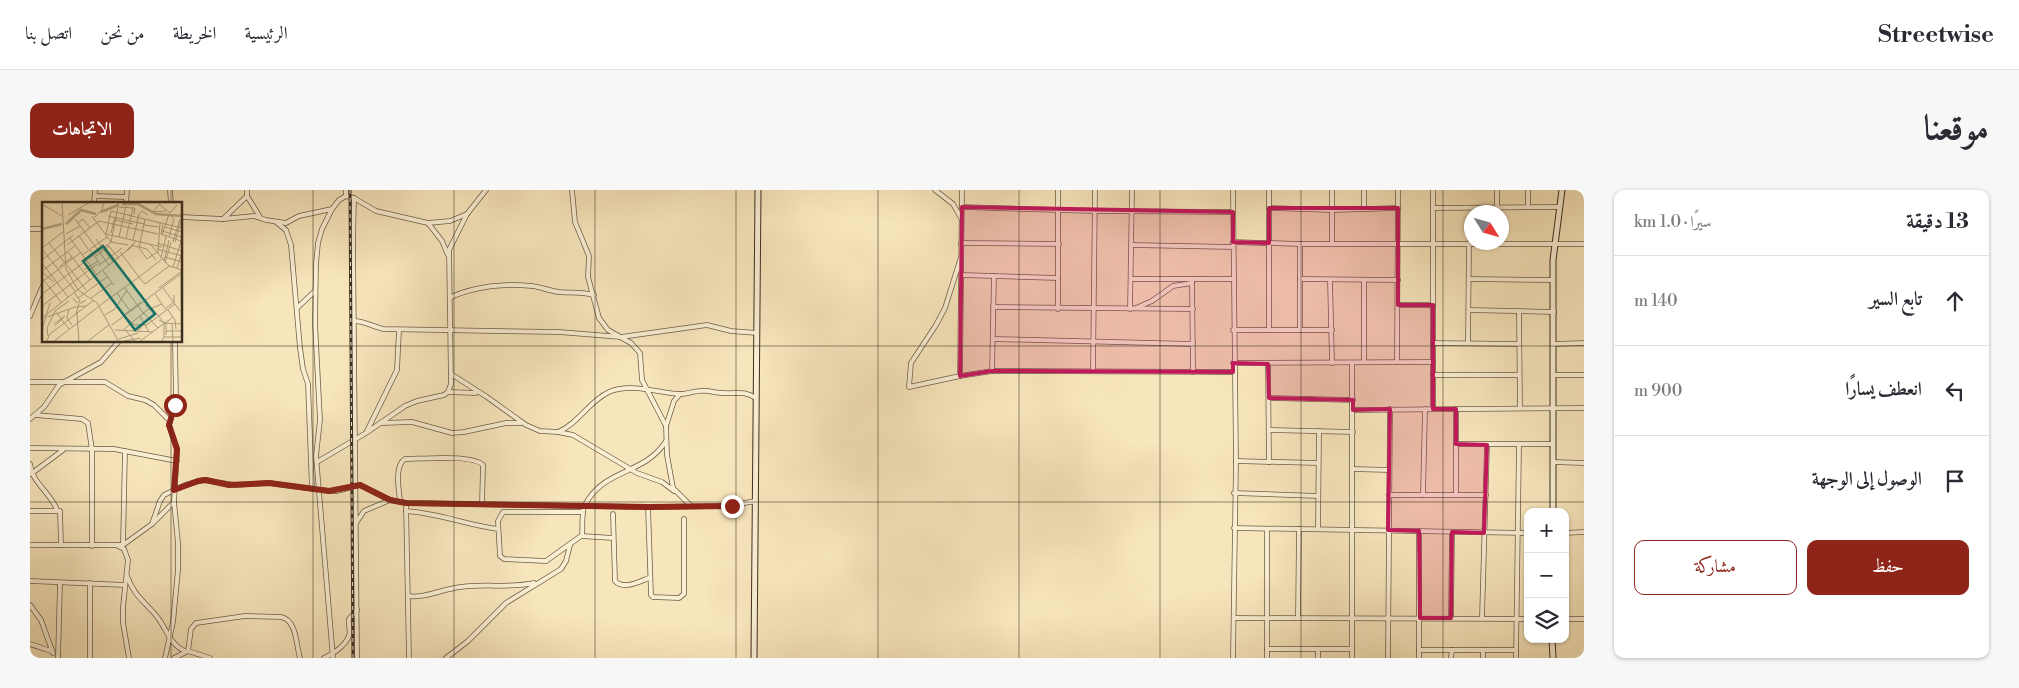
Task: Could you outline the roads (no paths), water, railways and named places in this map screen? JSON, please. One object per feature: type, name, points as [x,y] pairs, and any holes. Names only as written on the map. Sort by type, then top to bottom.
[{"type":"main road","points":[[754,658],[758,190]]},
{"type":"main road","points":[[1553,508],[1553,280],[1555,244],[1562,190]]},
{"type":"main road","points":[[1552,643],[1553,658]]},
{"type":"street","points":[[94,202],[95,190]]},
{"type":"street","points":[[126,202],[127,190]]},
{"type":"street","points":[[247,190],[247,196],[260,217]]},
{"type":"street","points":[[346,190],[346,196]]},
{"type":"street","points":[[317,462],[366,433],[405,406],[427,398],[444,395],[448,392],[451,387],[449,258],[452,243],[467,214],[486,190]]},
{"type":"street","points":[[572,190],[575,222],[589,256],[588,277],[601,323],[608,330],[631,343],[640,353],[641,376],[666,426]]},
{"type":"street","points":[[935,190],[952,204],[962,220]]},
{"type":"street","points":[[960,376],[962,190]]},
{"type":"street","points":[[1058,190],[1058,309]]},
{"type":"street","points":[[1093,371],[1094,190]]},
{"type":"street","points":[[1132,190],[1132,309]]},
{"type":"street","points":[[1233,190],[1233,330],[1236,461],[1234,493],[1233,658]]},
{"type":"street","points":[[1269,190],[1269,330]]},
{"type":"street","points":[[1332,190],[1332,243]]},
{"type":"street","points":[[1364,190],[1364,208]]},
{"type":"street","points":[[1397,362],[1398,190]]},
{"type":"street","points":[[1433,409],[1434,190]]},
{"type":"street","points":[[1497,190],[1497,205]]},
{"type":"street","points":[[1528,190],[1528,207]]},
{"type":"street","points":[[95,196],[126,197]]},
{"type":"street","points":[[223,218],[247,196]]},
{"type":"street","points":[[333,656],[317,462],[320,420],[316,291],[318,244],[322,228],[332,209],[339,200],[346,196],[354,198],[376,211],[428,223],[450,221],[467,214]]},
{"type":"street","points":[[354,198],[357,658]]},
{"type":"street","points":[[962,207],[1094,211],[1233,212]]},
{"type":"street","points":[[1509,209],[1528,207],[1560,208]]},
{"type":"street","points":[[1270,208],[1332,210],[1398,208]]},
{"type":"street","points":[[1434,208],[1464,209]]},
{"type":"street","points":[[182,217],[223,218],[247,215],[286,223],[299,216],[332,209]]},
{"type":"street","points":[[276,222],[286,230],[290,237],[302,364],[308,384],[312,489]]},
{"type":"street","points":[[428,223],[442,240],[449,258]]},
{"type":"street","points":[[961,243],[1059,244]]},
{"type":"street","points":[[1132,245],[1464,243]]},
{"type":"street","points":[[1509,243],[1584,244]]},
{"type":"street","points":[[1300,244],[1300,330]]},
{"type":"street","points":[[1468,342],[1469,250]]},
{"type":"street","points":[[961,257],[945,308],[911,363],[909,387],[992,371],[1234,372]]},
{"type":"street","points":[[962,275],[1058,278]]},
{"type":"street","points":[[992,371],[994,276]]},
{"type":"street","points":[[1131,279],[1192,281],[1233,279]]},
{"type":"street","points":[[1300,279],[1398,280]]},
{"type":"street","points":[[1469,279],[1553,280]]},
{"type":"street","points":[[1330,280],[1332,363]]},
{"type":"street","points":[[1364,280],[1364,362]]},
{"type":"street","points":[[1132,309],[1152,301],[1173,286],[1192,281]]},
{"type":"street","points":[[1192,281],[1193,372]]},
{"type":"street","points":[[451,297],[469,290],[519,285],[594,295]]},
{"type":"street","points":[[30,316],[42,288]]},
{"type":"street","points":[[296,308],[316,291]]},
{"type":"street","points":[[1398,305],[1433,305]]},
{"type":"street","points":[[993,306],[1058,309],[1193,309]]},
{"type":"street","points":[[1469,310],[1554,312]]},
{"type":"street","points":[[1519,312],[1518,375],[1520,408]]},
{"type":"street","points":[[354,321],[363,322],[373,327],[399,330],[559,332],[621,337],[707,325],[731,332],[757,333]]},
{"type":"street","points":[[366,433],[397,370],[399,330]]},
{"type":"street","points":[[1233,330],[1332,330]]},
{"type":"street","points":[[993,339],[1193,344]]},
{"type":"street","points":[[30,419],[36,415],[63,382],[101,362],[118,342]]},
{"type":"street","points":[[165,658],[170,639],[178,570],[178,542],[174,502],[177,461],[176,444],[169,425],[176,399],[175,342]]},
{"type":"street","points":[[1433,343],[1518,344]]},
{"type":"street","points":[[1554,344],[1584,343]]},
{"type":"street","points":[[1234,363],[1433,362]]},
{"type":"street","points":[[1352,363],[1352,658]]},
{"type":"street","points":[[1268,364],[1269,462]]},
{"type":"street","points":[[451,374],[487,397],[522,423],[540,431],[573,435],[632,470],[662,482],[691,506]]},
{"type":"street","points":[[1433,375],[1518,375]]},
{"type":"street","points":[[1553,375],[1584,375]]},
{"type":"street","points":[[30,382],[108,383],[128,396],[145,400],[154,405],[169,420]]},
{"type":"street","points":[[558,432],[566,428],[592,404],[612,391],[623,389],[646,389],[680,394],[699,391],[739,392],[748,393],[756,398]]},
{"type":"street","points":[[448,392],[478,393]]},
{"type":"street","points":[[675,491],[670,479],[666,426],[674,401],[680,394]]},
{"type":"street","points":[[1269,398],[1353,400]]},
{"type":"street","points":[[1353,410],[1584,408]]},
{"type":"street","points":[[1388,658],[1390,409]]},
{"type":"street","points":[[1423,495],[1424,409]]},
{"type":"street","points":[[1456,409],[1456,494]]},
{"type":"street","points":[[36,415],[85,420],[89,429],[92,450],[92,546]]},
{"type":"street","points":[[380,423],[412,422],[452,433],[506,423],[522,423]]},
{"type":"street","points":[[1270,430],[1353,432]]},
{"type":"street","points":[[1318,529],[1319,431]]},
{"type":"street","points":[[582,536],[584,506],[603,483],[611,477],[632,470],[656,454],[666,440]]},
{"type":"street","points":[[1456,444],[1554,444]]},
{"type":"street","points":[[1482,618],[1487,445]]},
{"type":"street","points":[[1516,658],[1519,445]]},
{"type":"street","points":[[30,448],[125,450],[177,461]]},
{"type":"street","points":[[30,475],[63,450]]},
{"type":"street","points":[[125,450],[120,545],[128,557],[123,622],[129,658]]},
{"type":"street","points":[[400,502],[399,467],[402,461],[405,459],[462,459],[478,461],[483,465],[482,504]]},
{"type":"street","points":[[1236,461],[1318,463]]},
{"type":"street","points":[[1553,462],[1584,463]]},
{"type":"street","points":[[30,464],[30,475],[54,501],[57,510],[60,512],[61,545]]},
{"type":"street","points":[[1353,469],[1390,470]]},
{"type":"street","points":[[152,524],[162,497],[174,490],[206,480],[229,485],[269,483],[337,491],[362,485],[390,500],[406,503],[648,507],[727,506],[756,502]]},
{"type":"street","points":[[1234,493],[1318,496]]},
{"type":"street","points":[[1389,495],[1486,495]]},
{"type":"street","points":[[356,524],[364,511],[390,500]]},
{"type":"street","points":[[30,545],[120,545],[152,524],[174,502]]},
{"type":"street","points":[[406,503],[409,658]]},
{"type":"street","points":[[648,507],[649,578],[652,596],[679,598],[683,596],[684,519]]},
{"type":"street","points":[[30,510],[57,510]]},
{"type":"street","points":[[406,511],[441,515],[471,525],[498,529]]},
{"type":"street","points":[[583,512],[506,511],[499,516],[499,554],[504,559],[546,561],[582,536],[613,538]]},
{"type":"street","points":[[613,514],[613,577],[616,583],[630,584],[649,578]]},
{"type":"street","points":[[1234,528],[1524,533]]},
{"type":"street","points":[[1267,529],[1267,658]]},
{"type":"street","points":[[1298,617],[1299,529]]},
{"type":"street","points":[[1419,658],[1420,531]]},
{"type":"street","points":[[1451,618],[1452,532]]},
{"type":"street","points":[[1569,533],[1584,532]]},
{"type":"street","points":[[446,658],[506,604],[561,569],[566,561],[570,545]]},
{"type":"street","points":[[127,576],[134,592],[156,615],[175,646],[210,658]]},
{"type":"street","points":[[30,581],[125,585]]},
{"type":"street","points":[[408,596],[421,596],[466,586],[514,586],[539,582]]},
{"type":"street","points":[[58,658],[60,583]]},
{"type":"street","points":[[90,583],[90,658]]},
{"type":"street","points":[[30,605],[41,620],[53,653]]},
{"type":"street","points":[[324,658],[333,656],[349,636],[349,619],[357,610]]},
{"type":"street","points":[[187,651],[191,629],[196,623],[215,622],[245,616],[281,617],[292,625],[300,658]]},
{"type":"street","points":[[1234,618],[1524,619]]},
{"type":"street","points":[[1569,619],[1584,619]]},
{"type":"street","points":[[30,644],[47,648],[58,658]]},
{"type":"street","points":[[1267,649],[1352,649]]},
{"type":"street","points":[[1318,649],[1318,658]]},
{"type":"street","points":[[1419,650],[1516,650]]},
{"type":"street","points":[[1452,650],[1452,658]]},
{"type":"street","points":[[1483,650],[1483,658]]},
{"type":"street","points":[[174,658],[187,651]]},
{"type":"railway","points":[[350,190],[353,658]]}]
